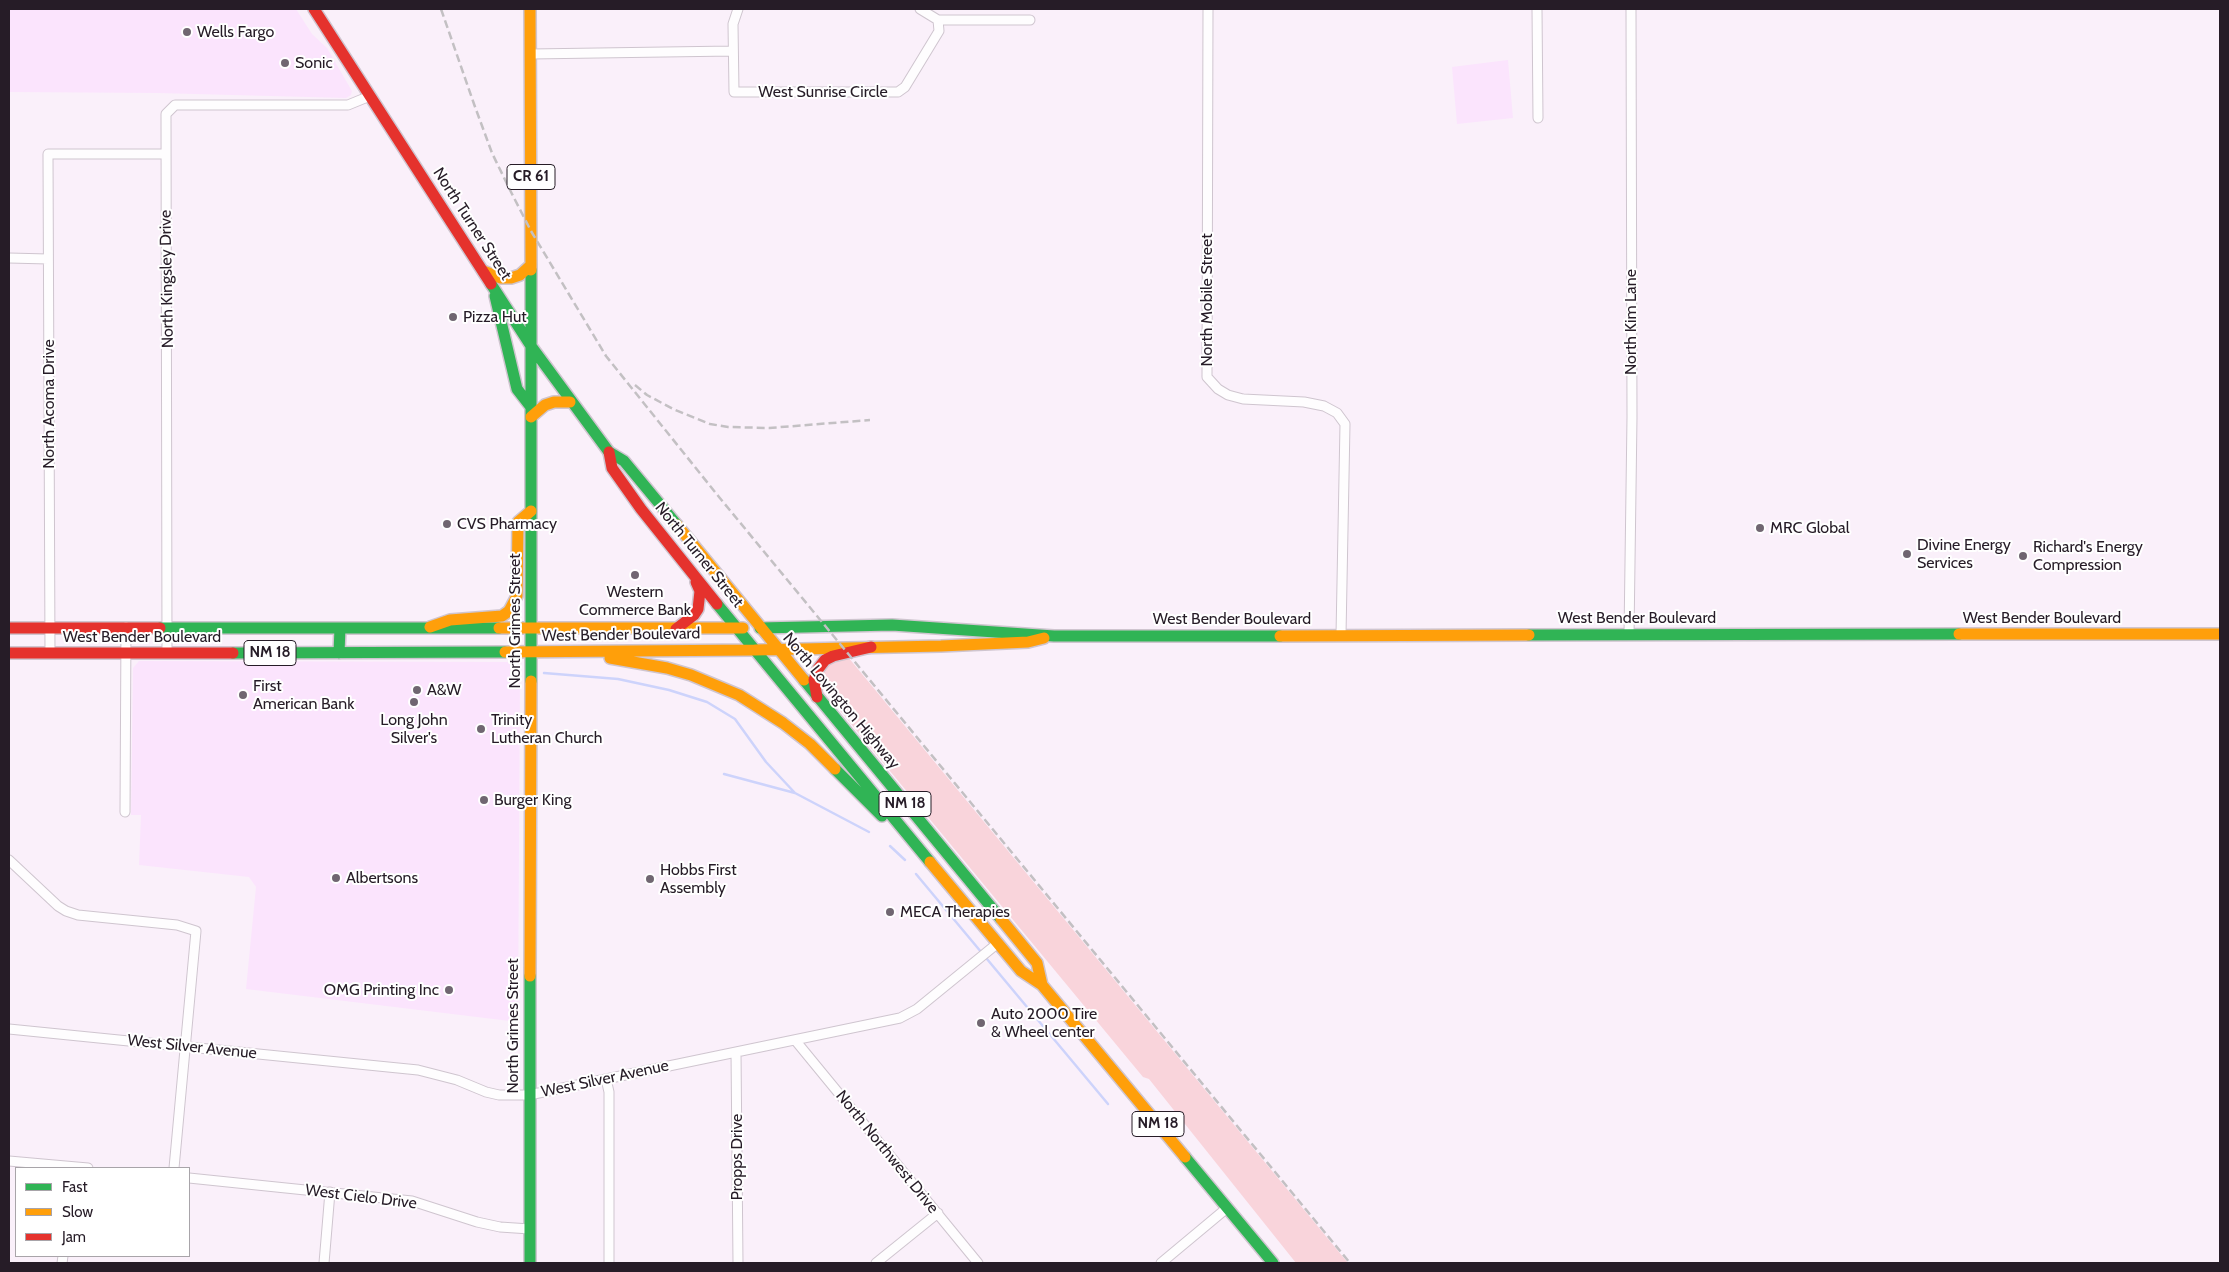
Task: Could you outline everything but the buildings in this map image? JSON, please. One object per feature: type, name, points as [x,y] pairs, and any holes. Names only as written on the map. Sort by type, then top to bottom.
[{"type":"main road","name":"North Turner Street","points":[[314,9],[531,346],[608,452],[612,468],[641,509],[692,574],[755,650]]},
{"type":"main road","name":"North Grimes Street","points":[[530,9],[530,1263]]},
{"type":"main road","points":[[483,271],[501,278],[511,278],[520,275],[531,265]]},
{"type":"main road","points":[[494,288],[517,389],[531,412],[554,402],[570,402]]},
{"type":"main road","name":"North Turner Street","points":[[608,452],[624,461],[760,628]]},
{"type":"main road","points":[[427,628],[450,620],[502,616],[508,611],[514,604],[516,596],[518,522],[531,510]]},
{"type":"main road","points":[[676,629],[694,615],[700,602],[700,591],[692,574]]},
{"type":"main road","name":"West Bender Boulevard","points":[[9,628],[167,627],[531,630],[918,626],[1054,636],[2220,634]]},
{"type":"main road","points":[[340,628],[340,653]]},
{"type":"main road","name":"North Lovington Highway","points":[[760,628],[1037,964],[1042,985]]},
{"type":"main road","name":"West Bender Boulevard","points":[[9,653],[755,650],[1028,642],[1054,636]]},
{"type":"main road","points":[[817,698],[814,680],[818,669],[825,660],[833,656],[871,647]]},
{"type":"main road","name":"North Lovington Highway","points":[[755,650],[1021,971],[1042,985],[1273,1263]]},
{"type":"main road","points":[[577,652],[667,668],[691,675],[738,696],[783,723],[810,744],[882,815],[901,825]]},
{"type":"street","name":"West Sunrise Circle","points":[[738,9],[733,24],[734,92],[892,93],[905,87],[939,31],[938,20]]},
{"type":"street","points":[[920,9],[938,20],[1030,20]]},
{"type":"street","name":"North Mobile Street","points":[[1208,9],[1207,377],[1218,389],[1228,395],[1243,399],[1314,404],[1337,413],[1345,424],[1341,635]]},
{"type":"street","points":[[1537,9],[1538,118]]},
{"type":"street","name":"North Kim Lane","points":[[1629,635],[1632,426],[1631,9]]},
{"type":"street","points":[[530,54],[732,51]]},
{"type":"street","name":"North Kingsley Drive","points":[[167,653],[166,114],[171,106],[175,105],[348,105],[370,96]]},
{"type":"street","name":"North Acoma Drive","points":[[50,653],[48,154],[166,154]]},
{"type":"street","points":[[9,258],[48,259]]},
{"type":"street","points":[[125,812],[126,628]]},
{"type":"street","points":[[9,860],[58,906],[66,911],[78,915],[177,925],[196,931],[174,1167]]},
{"type":"street","name":"West Silver Avenue","points":[[9,1029],[418,1070],[457,1080],[493,1094],[529,1095],[900,1018],[917,1010],[998,943]]},
{"type":"street","name":"North Northwest Drive","points":[[796,1040],[978,1263]]},
{"type":"street","name":"Propps Drive","points":[[736,1052],[738,1263]]},
{"type":"street","points":[[606,1079],[609,1092],[608,1263]]},
{"type":"street","points":[[9,1160],[72,1167]]},
{"type":"street","name":"West Cielo Drive","points":[[190,1178],[412,1202],[477,1222],[500,1227],[530,1229]]},
{"type":"street","points":[[324,1263],[330,1192]]},
{"type":"street","points":[[1161,1263],[1227,1208]]},
{"type":"street","points":[[876,1263],[938,1213]]},
{"type":"shaded area","points":[[9,9],[296,9],[312,34],[327,48],[352,91],[351,95],[346,98],[157,93],[9,92]]},
{"type":"shaded area","points":[[1508,60],[1513,118],[1457,124],[1452,67]]},
{"type":"shaded area","points":[[848,657],[1348,1263],[1296,1263],[1149,1079],[1143,1077],[832,701],[824,685],[822,675],[826,665]]},
{"type":"shaded area","points":[[139,661],[513,662],[520,673],[518,1022],[246,989],[256,887],[249,877],[139,865],[141,815],[131,815],[133,668]]},
{"type":"waterway","points":[[544,673],[618,679],[669,690],[707,702],[735,719],[766,762],[795,793]]},
{"type":"waterway","points":[[724,774],[795,793],[869,832]]},
{"type":"waterway","points":[[890,846],[905,860]]},
{"type":"waterway","points":[[916,874],[1108,1104]]},
{"type":"railway","points":[[441,9],[492,153],[531,231],[606,356],[719,497],[1350,1263]]},
{"type":"railway","points":[[635,385],[647,395],[673,409],[710,424],[728,427],[769,428],[870,420]]},
{"type":"traffic: fast","points":[[531,270],[531,346],[609,452],[624,461],[677,525]]},
{"type":"traffic: fast","points":[[491,284],[531,346],[531,681]]},
{"type":"traffic: fast","points":[[495,296],[517,389],[531,407]]},
{"type":"traffic: fast","points":[[717,604],[930,862]]},
{"type":"traffic: fast","points":[[760,628],[892,625],[1054,636],[1280,636]]},
{"type":"traffic: fast","points":[[160,628],[499,628]]},
{"type":"traffic: fast","points":[[339,653],[340,628]]},
{"type":"traffic: fast","points":[[1529,635],[1959,634]]},
{"type":"traffic: fast","points":[[233,653],[505,652]]},
{"type":"traffic: fast","points":[[804,680],[1001,919]]},
{"type":"traffic: fast","points":[[835,769],[882,816]]},
{"type":"traffic: fast","points":[[530,976],[530,1263]]},
{"type":"traffic: fast","points":[[1185,1157],[1273,1263]]},
{"type":"traffic: slow","points":[[530,9],[531,270]]},
{"type":"traffic: slow","points":[[483,271],[501,278],[511,278],[520,275],[531,265]]},
{"type":"traffic: slow","points":[[531,417],[545,405],[554,402],[570,402]]},
{"type":"traffic: slow","points":[[430,627],[450,620],[502,616],[509,611],[517,596],[518,522],[531,511]]},
{"type":"traffic: slow","points":[[677,525],[804,680]]},
{"type":"traffic: slow","points":[[499,628],[743,628]]},
{"type":"traffic: slow","points":[[1959,634],[2220,634]]},
{"type":"traffic: slow","points":[[1280,636],[1529,635]]},
{"type":"traffic: slow","points":[[755,650],[941,646],[1028,642],[1044,638]]},
{"type":"traffic: slow","points":[[505,652],[755,650]]},
{"type":"traffic: slow","points":[[610,658],[667,668],[691,675],[739,695],[783,723],[810,744],[835,769]]},
{"type":"traffic: slow","points":[[530,976],[531,681]]},
{"type":"traffic: slow","points":[[930,862],[1021,971],[1042,985],[1185,1157]]},
{"type":"traffic: slow","points":[[1001,919],[1037,963],[1042,985]]},
{"type":"traffic: jam","points":[[314,9],[491,284]]},
{"type":"traffic: jam","points":[[609,452],[612,468],[641,509],[717,604]]},
{"type":"traffic: jam","points":[[676,629],[694,615],[698,609],[700,591],[696,582]]},
{"type":"traffic: jam","points":[[9,628],[160,628]]},
{"type":"traffic: jam","points":[[817,697],[814,680],[818,669],[825,660],[833,656],[871,647]]},
{"type":"traffic: jam","points":[[9,653],[233,653]]},
{"type":"place","name":"Wells Fargo","points":[[187,32]]},
{"type":"place","name":"Sonic","points":[[285,63]]},
{"type":"place","name":"Pizza Hut","points":[[453,317]]},
{"type":"place","name":"CVS Pharmacy","points":[[447,524]]},
{"type":"place","name":"MRC Global","points":[[1760,528]]},
{"type":"place","name":"Divine Energy Services","points":[[1907,554]]},
{"type":"place","name":"Richard's Energy Compression","points":[[2023,556]]},
{"type":"place","name":"Western Commerce Bank","points":[[635,575]]},
{"type":"place","name":"A&W","points":[[417,690]]},
{"type":"place","name":"First American Bank","points":[[243,695]]},
{"type":"place","name":"Long John Silver's","points":[[414,702]]},
{"type":"place","name":"Trinity Lutheran Church","points":[[481,729]]},
{"type":"place","name":"Burger King","points":[[484,800]]},
{"type":"place","name":"Albertsons","points":[[336,878]]},
{"type":"place","name":"Hobbs First Assembly","points":[[650,879]]},
{"type":"place","name":"MECA Therapies","points":[[890,912]]},
{"type":"place","name":"OMG Printing Inc","points":[[449,990]]},
{"type":"place","name":"Auto 2000 Tire & Wheel center","points":[[981,1023]]}]
